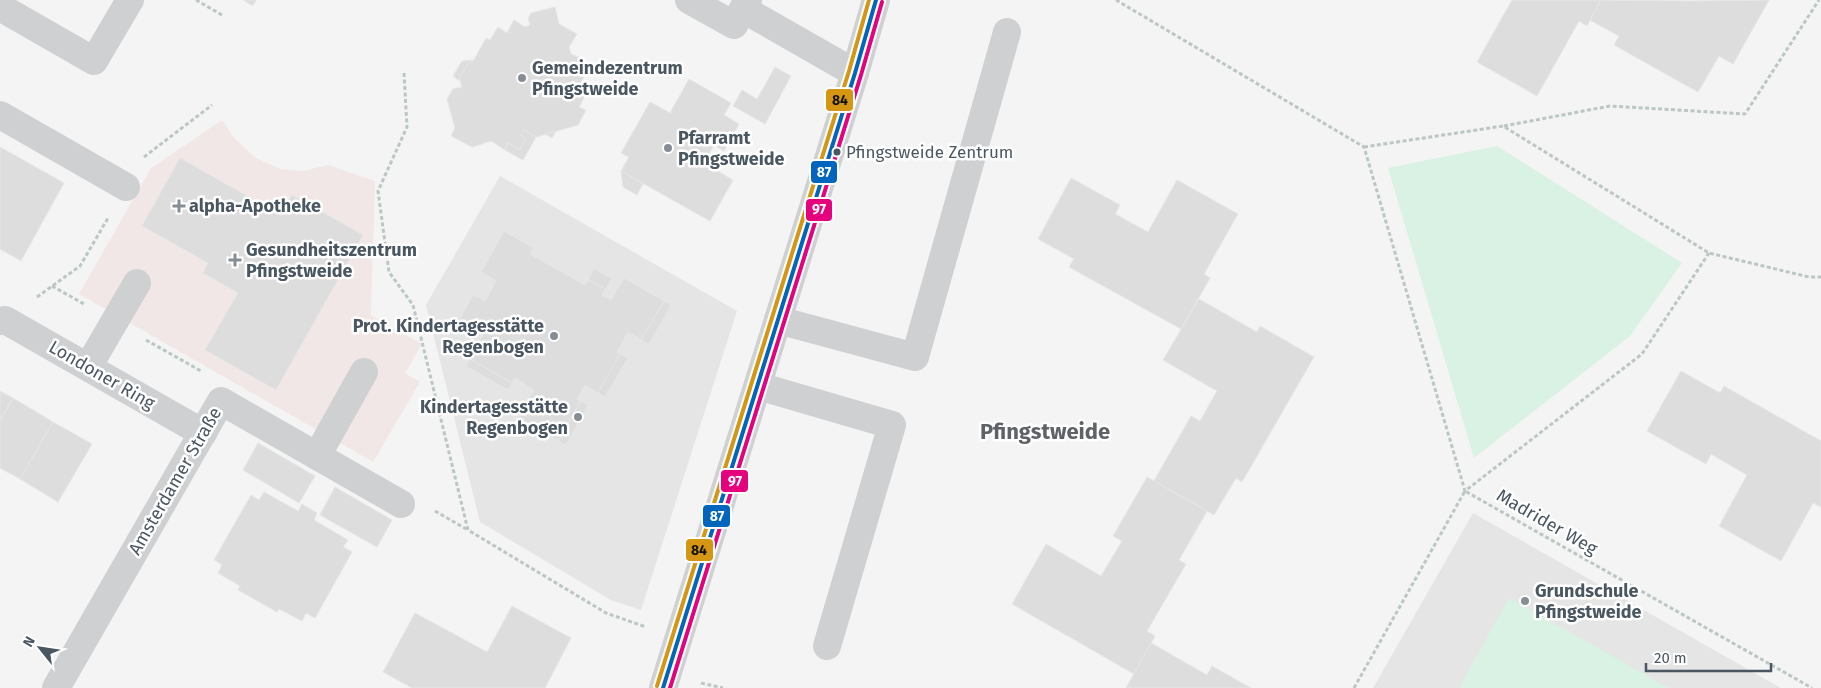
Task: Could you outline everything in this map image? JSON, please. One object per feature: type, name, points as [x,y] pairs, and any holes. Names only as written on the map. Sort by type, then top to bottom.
[{"type":"street","points":[[0,7],[94,61],[130,0]]},
{"type":"street","points":[[690,0],[734,25],[746,5],[855,73]]},
{"type":"street","points":[[663,688],[855,73],[876,0]]},
{"type":"street","points":[[778,320],[915,357],[1007,32]]},
{"type":"street","points":[[0,115],[126,187]]},
{"type":"street","points":[[88,367],[136,283]]},
{"type":"street","name":"Londoner Ring","points":[[0,321],[5,320],[203,433]]},
{"type":"street","points":[[317,456],[364,372]]},
{"type":"street","points":[[758,386],[892,425],[827,646]]},
{"type":"street","name":"Amsterdamer Straße","points":[[56,688],[221,401],[401,504]]},
{"type":"path","points":[[196,0],[222,15]]},
{"type":"path","points":[[1116,0],[1364,148],[1503,126],[1610,106],[1745,114],[1819,0]]},
{"type":"path","points":[[404,73],[407,127],[378,191],[389,272],[413,304],[468,530],[606,613],[678,638]]},
{"type":"path","points":[[1503,126],[1709,253],[1809,277],[1821,278]]},
{"type":"path","points":[[1364,148],[1465,491]]},
{"type":"path","points":[[1354,688],[1465,491],[1642,354],[1709,253]]},
{"type":"path","name":"Madrider Weg","points":[[1465,491],[1812,688]]},
{"type":"shaded area","name":"Gesundheitszentrum Pfingstweide","points":[[222,120],[235,139],[256,158],[280,169],[303,171],[328,165],[375,181],[371,315],[422,344],[405,373],[420,382],[373,462],[79,294],[151,168]]},
{"type":"shaded area","name":"Kindertagesstätte Regenbogen","points":[[500,176],[737,311],[641,610],[611,600],[480,522],[426,305]]},
{"type":"shaded area","name":"Grundschule Pfingstweide","points":[[1473,513],[1781,688],[1373,688]]},
{"type":"green space","points":[[1497,146],[1682,263],[1630,336],[1474,458],[1388,168]]},
{"type":"green space","points":[[1509,598],[1669,688],[1459,688]]},
{"type":"building","points":[[243,0],[256,0],[253,6]]},
{"type":"building","points":[[1512,0],[1601,0],[1587,26],[1579,21],[1537,96],[1477,62]]},
{"type":"building","points":[[1601,0],[1769,0],[1733,64],[1719,56],[1698,92],[1614,45],[1619,36],[1590,20]]},
{"type":"building","name":"Gemeindezentrum Pfingstweide","points":[[555,7],[559,24],[577,34],[569,47],[571,54],[582,59],[575,72],[584,77],[577,89],[586,94],[579,107],[586,110],[578,125],[536,137],[524,130],[521,135],[526,138],[520,150],[508,143],[505,150],[491,141],[472,147],[451,136],[455,128],[447,99],[453,89],[462,87],[459,78],[468,64],[474,60],[486,38],[490,40],[498,27],[507,33],[514,20],[525,27],[530,25],[528,19],[531,13]]},
{"type":"building","points":[[474,60],[468,64],[458,80],[453,76],[462,61]]},
{"type":"building","points":[[775,67],[791,76],[765,124],[733,106],[742,90],[757,99]]},
{"type":"building","name":"Pfarramt Pfingstweide","points":[[689,79],[731,103],[724,115],[739,124],[724,151],[714,145],[704,163],[733,180],[710,221],[621,171],[629,157],[621,153],[650,102],[670,113]]},
{"type":"building","points":[[524,130],[536,137],[523,160],[505,150],[508,143],[520,150],[526,138],[521,135]]},
{"type":"building","points":[[556,131],[552,138],[545,134]]},
{"type":"building","points":[[0,147],[64,183],[21,261],[0,249]]},
{"type":"building","name":"Gesundheitszentrum Pfingstweide","points":[[180,158],[281,215],[292,195],[363,235],[276,390],[205,350],[238,293],[203,273],[208,263],[142,226]]},
{"type":"building","points":[[621,171],[643,184],[637,195],[623,187]]},
{"type":"building","points":[[1071,178],[1120,205],[1115,214],[1148,232],[1177,180],[1238,214],[1204,274],[1210,278],[1181,329],[1069,267],[1074,259],[1038,239]]},
{"type":"building","name":"Prot. Kindertagesstätte Regenbogen","points":[[504,231],[534,248],[530,254],[585,285],[588,280],[606,289],[602,295],[611,300],[624,278],[664,301],[641,340],[628,332],[617,352],[620,354],[598,393],[585,385],[577,399],[581,401],[558,441],[518,418],[534,390],[515,378],[512,383],[470,359],[484,333],[472,326],[469,332],[456,325],[473,295],[485,301],[496,281],[481,272]]},
{"type":"building","points":[[594,269],[612,278],[606,289],[588,280]]},
{"type":"building","points":[[1199,299],[1257,332],[1260,326],[1314,357],[1242,482],[1236,478],[1214,515],[1154,481],[1191,416],[1200,421],[1217,391],[1163,360]]},
{"type":"building","points":[[664,301],[671,305],[649,344],[641,340]]},
{"type":"building","points":[[620,354],[628,358],[605,397],[598,393]]},
{"type":"building","points":[[470,359],[512,383],[508,390],[466,366]]},
{"type":"building","points":[[1681,371],[1720,393],[1724,386],[1821,441],[1821,507],[1813,503],[1781,561],[1719,526],[1747,475],[1711,454],[1706,464],[1647,431]]},
{"type":"building","points":[[0,391],[13,398],[0,421]]},
{"type":"building","points":[[13,398],[53,422],[20,479],[0,468],[0,421]]},
{"type":"building","points":[[581,401],[588,405],[566,445],[558,441]]},
{"type":"building","points":[[53,422],[92,444],[58,502],[20,479]]},
{"type":"building","points":[[258,443],[315,476],[299,503],[243,470]]},
{"type":"building","points":[[1147,477],[1207,511],[1179,560],[1186,564],[1147,631],[1155,636],[1134,674],[1012,604],[1046,544],[1101,576],[1122,541],[1113,536]]},
{"type":"building","points":[[335,487],[392,520],[377,547],[320,515]]},
{"type":"building","points":[[264,492],[298,511],[302,504],[317,513],[314,520],[348,540],[343,547],[352,552],[315,618],[306,613],[302,621],[279,609],[277,612],[238,590],[240,586],[218,573],[222,565],[214,560],[251,495],[259,500]]},
{"type":"building","points":[[512,606],[571,638],[545,688],[412,688],[383,672],[415,613],[487,652]]},
{"type":"building","points":[[1151,643],[1207,675],[1212,666],[1251,688],[1126,688]]},
{"type":"transit line","name":"84","points":[[657,686],[849,71],[869,0]]},
{"type":"transit line","name":"87","points":[[663,688],[855,73],[876,0]]},
{"type":"transit line","name":"97","points":[[670,688],[882,2]]},
{"type":"place","name":"Gemeindezentrum Pfingstweide","points":[[522,78]]},
{"type":"place","name":"Pfarramt Pfingstweide","points":[[668,148]]},
{"type":"place","name":"Pfingstweide Zentrum","points":[[837,152]]},
{"type":"place","name":"alpha-Apotheke","points":[[179,206]]},
{"type":"place","name":"Gesundheitszentrum Pfingstweide","points":[[235,260]]},
{"type":"place","name":"Prot. Kindertagesstätte Regenbogen","points":[[554,336]]},
{"type":"place","name":"Kindertagesstätte Regenbogen","points":[[578,417]]},
{"type":"place","name":"Grundschule Pfingstweide","points":[[1525,601]]},
{"type":"district","name":"Pfingstweide","points":[[1045,431]]}]
